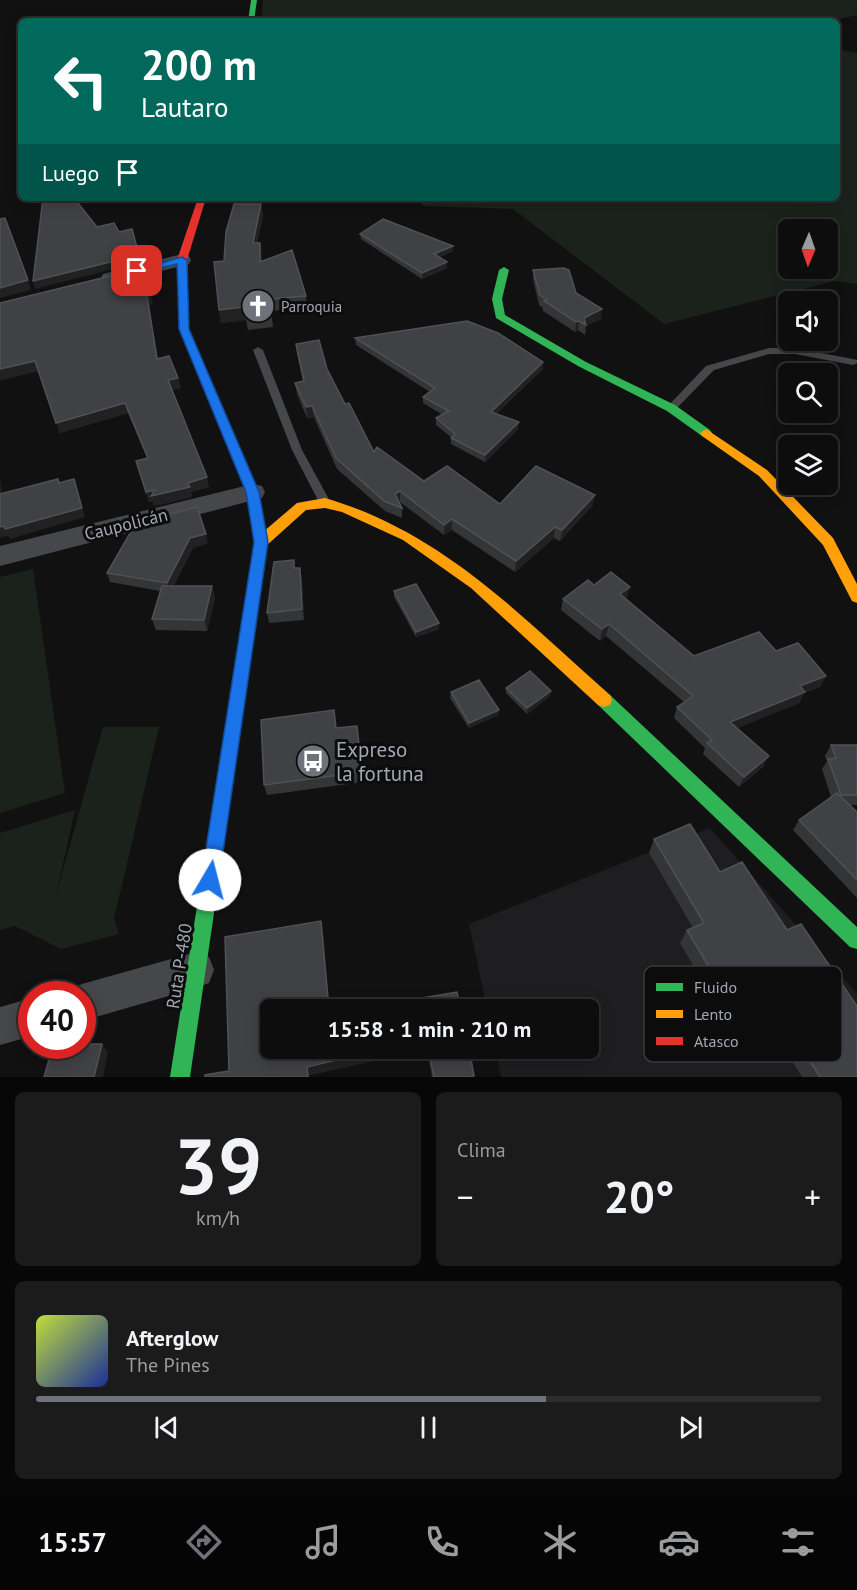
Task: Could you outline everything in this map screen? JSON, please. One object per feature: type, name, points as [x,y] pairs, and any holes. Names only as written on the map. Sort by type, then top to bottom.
[{"type":"street","points":[[251,18],[254,0]]},
{"type":"street","name":"Ruta P-480","points":[[180,1077],[261,542],[253,492],[184,329],[182,260],[201,201]]},
{"type":"street","points":[[91,283],[182,260]]},
{"type":"street","points":[[504,270],[496,296],[500,316],[582,364],[671,408],[764,473],[828,542],[857,597]]},
{"type":"street","name":"Caupolicán","points":[[0,556],[253,492]]},
{"type":"street","points":[[261,542],[302,506],[325,503],[346,509],[408,537],[476,584],[612,706],[857,940]]},
{"type":"street","points":[[96,999],[196,970]]},
{"type":"street","points":[[0,1026],[18,1021]]},
{"type":"lane","points":[[258,350],[297,450],[325,503]]},
{"type":"lane","points":[[671,408],[710,368],[769,351],[795,351],[853,362]]},
{"type":"shaded area","points":[[263,0],[857,0],[857,15],[840,19],[261,18]]},
{"type":"shaded area","points":[[840,50],[857,53],[857,284],[835,281],[795,291],[778,291],[778,295],[664,324],[513,209],[423,206],[419,201],[840,201]]},
{"type":"shaded area","points":[[33,569],[65,793],[0,813],[0,577]]},
{"type":"shaded area","points":[[103,727],[159,727],[114,919],[119,934],[61,949],[15,926],[0,930],[0,833],[75,810],[56,895]]},
{"type":"shaded area","points":[[710,828],[832,966],[644,966],[644,1062],[842,1062],[842,977],[857,994],[857,1077],[501,1077],[497,1059],[599,1059],[599,999],[485,999],[469,924]]},
{"type":"building","points":[[43,201],[76,201],[97,227],[114,223],[119,232],[132,229],[139,255],[33,281]]},
{"type":"building","points":[[234,204],[261,204],[253,243],[260,243],[260,262],[292,250],[306,296],[270,299],[271,315],[246,317],[245,307],[219,310],[214,262],[224,261],[226,232]]},
{"type":"building","points":[[5,218],[28,280],[0,288],[0,219]]},
{"type":"building","points":[[383,219],[453,246],[434,254],[447,262],[422,273],[360,234]]},
{"type":"building","points":[[143,268],[151,295],[147,296],[157,359],[169,356],[178,378],[168,380],[207,477],[188,483],[190,487],[151,496],[155,490],[146,492],[136,461],[148,458],[125,403],[56,423],[35,361],[0,369],[0,303]]},
{"type":"building","points":[[564,268],[569,270],[576,293],[602,309],[584,318],[586,325],[579,321],[576,322],[544,301],[547,300],[540,295],[533,270]]},
{"type":"building","points":[[467,321],[498,333],[543,362],[491,412],[519,422],[485,455],[451,438],[455,434],[436,418],[449,411],[423,397],[435,388],[355,338]]},
{"type":"building","points":[[319,340],[327,369],[345,404],[349,403],[374,452],[377,447],[424,481],[447,466],[500,504],[536,466],[595,495],[562,530],[555,527],[516,561],[452,519],[444,525],[400,491],[395,494],[402,508],[384,501],[336,458],[312,406],[306,407],[295,383],[304,381],[296,344]]},
{"type":"building","points":[[58,479],[59,483],[74,479],[82,508],[5,529],[4,526],[0,527],[0,494]]},
{"type":"building","points":[[197,507],[206,534],[190,538],[167,583],[107,573],[136,523]]},
{"type":"building","points":[[294,560],[294,568],[300,568],[302,609],[267,613],[274,562]]},
{"type":"building","points":[[611,572],[630,587],[620,594],[694,656],[759,632],[776,651],[798,643],[826,676],[800,686],[805,692],[730,722],[769,756],[744,777],[707,743],[712,740],[677,707],[693,696],[609,624],[602,629],[563,599],[588,580],[594,585]]},
{"type":"building","points":[[416,584],[439,623],[416,632],[394,591]]},
{"type":"building","points":[[162,586],[212,586],[204,620],[152,619]]},
{"type":"building","points":[[530,671],[551,691],[527,708],[506,688]]},
{"type":"building","points":[[479,680],[499,710],[469,723],[451,692]]},
{"type":"building","name":"Expreso la fortuna","points":[[334,710],[336,728],[357,726],[362,772],[264,785],[261,720]]},
{"type":"building","points":[[831,745],[857,745],[857,795],[841,795],[828,759],[836,758]]},
{"type":"building","points":[[837,793],[857,812],[857,880],[799,820]]},
{"type":"building","points":[[690,824],[720,872],[742,862],[787,930],[801,924],[830,966],[708,966],[687,930],[704,923],[654,839]]},
{"type":"building","points":[[321,921],[328,999],[260,999],[260,1059],[340,1059],[307,1067],[308,1077],[205,1077],[205,1075],[229,1071],[225,937]]},
{"type":"building","points":[[842,984],[857,1006],[857,1077],[820,1077],[811,1062],[842,1062]]},
{"type":"building","points":[[457,992],[459,999],[416,999]]},
{"type":"building","points":[[96,1044],[102,1044],[94,1077],[44,1077],[49,1059],[96,1059]]},
{"type":"building","points":[[430,1059],[471,1059],[474,1076],[434,1077]]},
{"type":"traffic: fast","points":[[251,18],[254,0]]},
{"type":"traffic: fast","points":[[504,270],[497,299],[500,316],[582,364],[671,408],[706,433]]},
{"type":"traffic: fast","points":[[180,1077],[258,565]]},
{"type":"traffic: fast","points":[[604,700],[857,940]]},
{"type":"traffic: slow","points":[[706,433],[763,473],[828,542],[857,597]]},
{"type":"traffic: slow","points":[[261,542],[302,506],[325,503],[346,509],[408,537],[476,584],[604,700]]},
{"type":"traffic: jam","points":[[201,201],[182,260],[184,329],[253,492],[261,542],[258,565]]},
{"type":"place","name":"Parroquia","points":[[258,306]]},
{"type":"place","name":"Expreso la fortuna","points":[[313,761]]},
{"type":"route","points":[[137,271],[182,260],[184,329],[253,492],[261,542],[210,880]]}]
